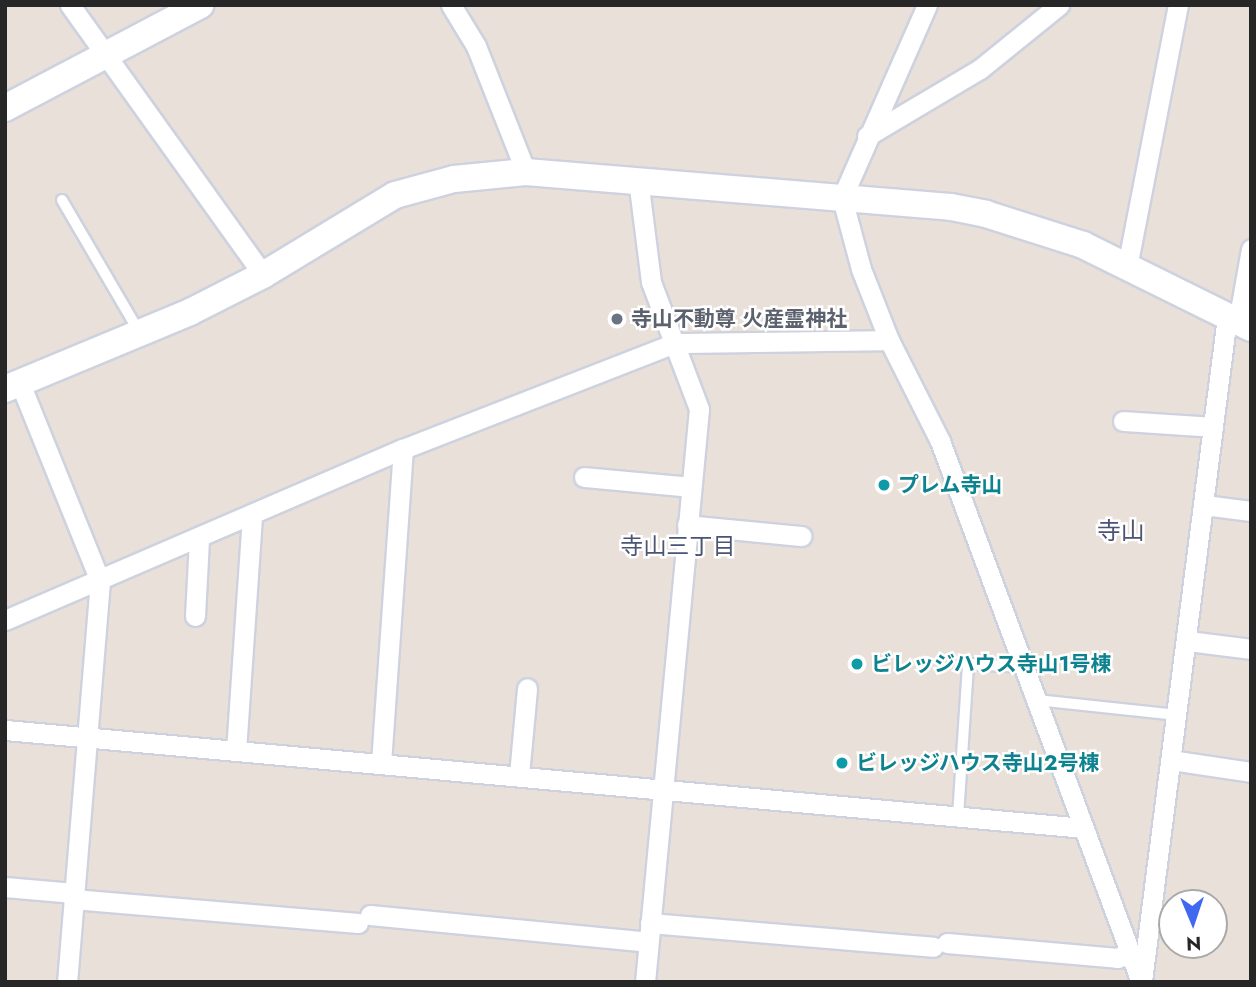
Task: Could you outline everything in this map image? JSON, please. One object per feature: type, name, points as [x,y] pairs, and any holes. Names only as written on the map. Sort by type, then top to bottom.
[{"type":"street","points":[[70,5],[263,275]]},
{"type":"street","points":[[5,107],[200,5]]},
{"type":"street","points":[[451,5],[476,46],[526,172]]},
{"type":"street","points":[[926,5],[842,198],[862,269],[889,340],[940,440],[1141,982]]},
{"type":"street","points":[[867,136],[980,69],[1059,5]]},
{"type":"street","points":[[1127,267],[1178,5]]},
{"type":"street","points":[[66,982],[89,738],[100,581],[13,386],[139,333],[263,275],[395,195],[454,179],[526,172],[638,179],[986,214],[1072,241],[1239,322]]},
{"type":"street","points":[[638,179],[651,282],[698,409],[645,982]]},
{"type":"street","points":[[1141,982],[1188,641],[1213,426],[1239,322],[1251,249]]},
{"type":"street","points":[[5,620],[252,518],[403,450],[675,343],[889,340]]},
{"type":"street","points":[[1123,421],[1213,426]]},
{"type":"street","points":[[381,763],[403,450]]},
{"type":"street","points":[[584,477],[691,487]]},
{"type":"street","points":[[1203,505],[1251,511]]},
{"type":"street","points":[[236,751],[252,518]]},
{"type":"street","points":[[687,524],[801,537]]},
{"type":"street","points":[[195,616],[199,540]]},
{"type":"street","points":[[1188,641],[1251,649]]},
{"type":"street","points":[[519,775],[527,688]]},
{"type":"street","points":[[5,730],[661,787],[1084,828]]},
{"type":"street","points":[[1171,760],[1251,772]]},
{"type":"street","points":[[5,887],[73,896],[364,919],[940,945],[1117,958],[1131,953]]},
{"type":"lane","points":[[62,200],[139,333]]},
{"type":"lane","points":[[958,816],[968,664],[1025,667]]},
{"type":"lane","points":[[1037,700],[1178,715]]},
{"type":"place","name":"寺山不動尊 火産霊神社","points":[[617,319]]},
{"type":"place","name":"プレム寺山","points":[[884,485]]},
{"type":"place","name":"ビレッジハウス寺山1号棟","points":[[857,664]]},
{"type":"place","name":"ビレッジハウス寺山2号棟","points":[[842,763]]},
{"type":"district","name":"寺山","points":[[1121,531]]},
{"type":"district","name":"寺山三丁目","points":[[678,546]]}]
